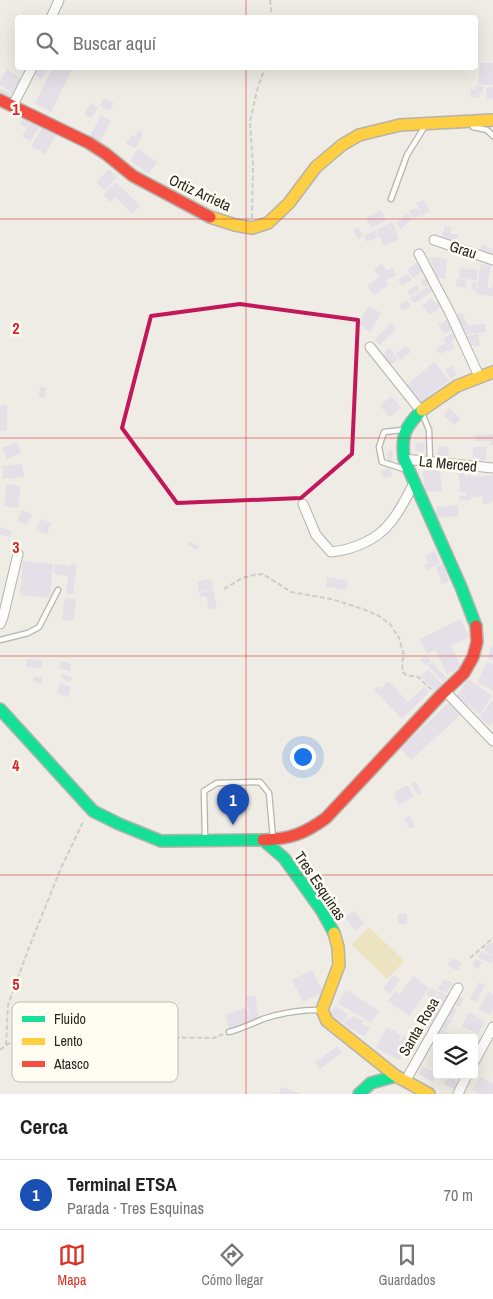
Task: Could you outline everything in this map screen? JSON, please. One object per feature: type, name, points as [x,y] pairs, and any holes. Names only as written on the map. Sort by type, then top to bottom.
[{"type":"main road","name":"Ortiz Arrieta","points":[[0,100],[89,143],[133,176],[207,216],[252,228]]},
{"type":"main road","points":[[252,228],[268,223],[280,213],[316,167],[342,145],[359,135],[400,125],[427,122],[493,120]]},
{"type":"main road","points":[[0,709],[93,811],[118,824],[161,841],[288,839],[309,831],[326,818],[464,673],[473,657],[477,642],[476,625],[404,459],[403,443],[406,430],[418,413],[459,385],[493,372]]},
{"type":"main road","name":"Tres Esquinas","points":[[268,840],[284,858],[333,930],[338,947],[339,965],[322,1010]]},
{"type":"main road","points":[[322,1010],[327,1021],[401,1078],[429,1094]]},
{"type":"main road","name":"Santa Rosa","points":[[360,1094],[364,1087],[374,1081],[401,1078]]},
{"type":"street","points":[[52,15],[59,0]]},
{"type":"street","points":[[13,105],[31,70]]},
{"type":"street","name":"Grau","points":[[434,240],[493,260]]},
{"type":"street","points":[[419,254],[446,305],[479,376]]},
{"type":"street","points":[[370,347],[418,413]]},
{"type":"street","name":"La Merced","points":[[404,459],[493,468]]},
{"type":"street","points":[[303,504],[316,535],[332,552],[345,551],[372,538],[389,525],[414,483]]},
{"type":"street","points":[[0,624],[18,554]]},
{"type":"street","points":[[442,694],[493,741]]},
{"type":"street","name":"Santa Rosa","points":[[401,1078],[458,988]]},
{"type":"street","points":[[478,1055],[493,1027]]},
{"type":"street","points":[[458,1094],[466,1079]]},
{"type":"lane","points":[[391,200],[407,156],[427,122]]},
{"type":"lane","points":[[450,122],[487,130],[493,136]]},
{"type":"lane","points":[[418,413],[429,430],[430,462]]},
{"type":"lane","points":[[406,430],[384,432],[378,447],[382,462],[409,470]]},
{"type":"lane","points":[[0,640],[28,633],[39,627],[58,590]]},
{"type":"lane","points":[[205,840],[204,791],[217,783],[260,782],[269,793],[268,840]]},
{"type":"lane","points":[[229,1032],[283,1014],[302,1010],[322,1010]]},
{"type":"path","points":[[270,0],[272,15]]},
{"type":"path","points":[[252,228],[253,166],[250,122],[257,90],[264,70]]},
{"type":"path","points":[[224,589],[242,578],[254,574],[263,574],[291,592],[331,599],[379,616],[390,624],[398,638],[404,655],[402,662],[403,672],[406,675],[418,678],[442,694]]},
{"type":"path","points":[[6,1045],[8,1005],[28,950],[76,834],[93,811]]},
{"type":"path","points":[[470,958],[493,938]]},
{"type":"path","points":[[178,1038],[214,1038],[229,1032]]},
{"type":"path","points":[[0,1050],[12,1042]]},
{"type":"highlighted area","points":[[240,304],[358,320],[352,454],[301,498],[177,503],[122,428],[151,316]]},
{"type":"shaded area","points":[[369,927],[404,961],[387,979],[352,945]]},
{"type":"building","points":[[480,63],[493,63],[493,85],[478,85]]},
{"type":"building","points":[[7,69],[23,80],[13,94],[0,85],[0,81]]},
{"type":"building","points":[[37,70],[47,70],[41,79],[34,74]]},
{"type":"building","points":[[52,70],[72,70],[51,112],[35,103]]},
{"type":"building","points":[[476,86],[483,86],[483,92],[480,92],[480,97],[471,98],[470,90],[476,89]]},
{"type":"building","points":[[493,87],[493,98],[487,99],[486,88]]},
{"type":"building","points":[[0,89],[12,94],[9,100],[0,96]]},
{"type":"building","points":[[104,98],[114,103],[109,111],[100,106]]},
{"type":"building","points":[[90,103],[98,107],[92,118],[84,114]]},
{"type":"building","points":[[101,115],[111,121],[100,142],[90,136]]},
{"type":"building","points":[[24,117],[31,121],[26,128],[20,124]]},
{"type":"building","points":[[33,119],[41,125],[30,141],[22,136]]},
{"type":"building","points":[[44,125],[57,133],[45,154],[31,146]]},
{"type":"building","points":[[138,130],[143,133],[136,148],[126,144],[131,135],[135,137]]},
{"type":"building","points":[[138,149],[157,162],[149,174],[130,161]]},
{"type":"building","points":[[109,169],[117,178],[104,190],[96,182]]},
{"type":"building","points":[[116,182],[140,206],[132,214],[115,197],[110,202],[103,195]]},
{"type":"building","points":[[424,200],[430,211],[422,215],[416,203]]},
{"type":"building","points":[[417,208],[421,215],[413,218],[409,211]]},
{"type":"building","points":[[381,210],[386,221],[371,228],[366,218]]},
{"type":"building","points":[[407,214],[412,219],[401,229],[396,223]]},
{"type":"building","points":[[392,222],[399,239],[384,246],[376,230]]},
{"type":"building","points":[[445,226],[452,228],[450,233],[458,235],[455,243],[441,239]]},
{"type":"building","points":[[358,227],[363,236],[358,239],[353,230]]},
{"type":"building","points":[[375,230],[378,237],[367,242],[364,236]]},
{"type":"building","points":[[482,245],[493,249],[493,258],[479,253]]},
{"type":"building","points":[[429,257],[447,259],[445,279],[438,278]]},
{"type":"building","points":[[382,263],[387,271],[392,268],[396,275],[386,281],[388,285],[374,295],[367,285],[379,277],[374,269]]},
{"type":"building","points":[[417,263],[423,271],[413,278],[407,270]]},
{"type":"building","points":[[481,264],[491,265],[487,288],[491,288],[493,284],[493,296],[476,294]]},
{"type":"building","points":[[460,268],[478,270],[477,280],[459,279]]},
{"type":"building","points":[[408,274],[412,280],[402,286],[398,280]]},
{"type":"building","points":[[427,277],[431,283],[424,287],[421,282]]},
{"type":"building","points":[[457,279],[467,281],[466,288],[456,286]]},
{"type":"building","points":[[473,281],[477,282],[476,291],[471,290]]},
{"type":"building","points":[[417,285],[420,290],[410,296],[407,291]]},
{"type":"building","points":[[431,285],[434,290],[414,303],[410,298]]},
{"type":"building","points":[[432,298],[435,303],[439,300],[443,305],[430,315],[422,306]]},
{"type":"building","points":[[407,300],[411,306],[403,311],[399,306]]},
{"type":"building","points":[[369,306],[381,313],[370,332],[358,324]]},
{"type":"building","points":[[462,313],[468,325],[459,326],[455,315]]},
{"type":"building","points":[[448,319],[454,329],[444,334],[438,324]]},
{"type":"building","points":[[390,323],[396,329],[380,345],[375,340]]},
{"type":"building","points":[[485,324],[486,332],[462,335],[461,326]]},
{"type":"building","points":[[453,332],[457,337],[451,341],[455,347],[448,352],[447,350],[440,354],[436,349],[446,343],[443,339]]},
{"type":"building","points":[[478,334],[479,340],[466,341],[465,336]]},
{"type":"building","points":[[479,340],[480,345],[467,346],[467,342]]},
{"type":"building","points":[[406,346],[411,352],[400,360],[396,353]]},
{"type":"building","points":[[390,348],[398,359],[389,366],[381,355]]},
{"type":"building","points":[[434,362],[449,380],[419,405],[405,387]]},
{"type":"building","points":[[452,366],[457,375],[451,379],[445,370]]},
{"type":"building","points":[[40,387],[46,388],[44,398],[38,397]]},
{"type":"building","points":[[391,396],[401,407],[390,417],[380,406]]},
{"type":"building","points":[[0,405],[7,405],[7,431],[0,431]]},
{"type":"building","points":[[449,408],[461,419],[455,425],[443,415]]},
{"type":"building","points":[[493,434],[493,445],[490,445],[490,441],[476,441],[475,435]]},
{"type":"building","points":[[17,442],[21,453],[7,459],[2,448]]},
{"type":"building","points":[[416,442],[425,443],[424,452],[415,451]]},
{"type":"building","points":[[439,446],[449,447],[448,457],[437,456]]},
{"type":"building","points":[[473,447],[486,447],[486,461],[473,461]]},
{"type":"building","points":[[387,451],[392,451],[393,461],[388,461]]},
{"type":"building","points":[[22,464],[24,477],[3,479],[2,466]]},
{"type":"building","points":[[390,468],[392,476],[383,478],[381,471]]},
{"type":"building","points":[[440,470],[442,491],[425,492],[423,471]]},
{"type":"building","points":[[459,473],[465,473],[465,476],[473,475],[473,477],[493,475],[493,501],[483,504],[482,496],[460,501],[459,496],[466,496],[465,492],[460,492]]},
{"type":"building","points":[[7,484],[21,486],[18,508],[4,506]]},
{"type":"building","points":[[458,505],[459,516],[436,518],[436,507]]},
{"type":"building","points":[[22,510],[32,514],[27,525],[17,521]]},
{"type":"building","points":[[41,519],[51,523],[47,534],[36,530]]},
{"type":"building","points":[[0,527],[12,531],[10,537],[0,534]]},
{"type":"building","points":[[189,541],[199,546],[197,550],[187,544]]},
{"type":"building","points":[[435,551],[440,563],[427,570],[424,565],[428,563],[425,556]]},
{"type":"building","points":[[23,561],[53,564],[50,598],[20,595]]},
{"type":"building","points":[[55,564],[77,565],[73,594],[66,593],[68,576],[54,574]]},
{"type":"building","points":[[443,564],[449,581],[442,584],[436,567]]},
{"type":"building","points":[[327,577],[348,581],[346,590],[326,586]]},
{"type":"building","points":[[211,579],[213,589],[199,592],[197,582]]},
{"type":"building","points":[[213,590],[217,608],[209,610],[206,596],[200,597],[199,593]]},
{"type":"building","points":[[65,598],[76,599],[73,621],[62,620]]},
{"type":"building","points":[[461,619],[469,637],[451,646],[461,667],[447,674],[435,650],[427,654],[420,639]]},
{"type":"building","points":[[491,647],[493,647],[493,660],[488,659]]},
{"type":"building","points":[[425,655],[431,661],[426,666],[420,660]]},
{"type":"building","points":[[27,659],[42,660],[42,668],[26,667]]},
{"type":"building","points":[[61,661],[71,664],[70,671],[59,668]]},
{"type":"building","points":[[432,662],[447,678],[443,682],[428,666]]},
{"type":"building","points":[[487,662],[493,665],[493,691],[477,682]]},
{"type":"building","points":[[428,670],[442,684],[435,691],[421,676]]},
{"type":"building","points":[[63,674],[72,678],[70,682],[61,678]]},
{"type":"building","points":[[34,676],[42,678],[42,683],[33,682]]},
{"type":"building","points":[[468,679],[492,696],[480,714],[456,697]]},
{"type":"building","points":[[388,681],[408,702],[424,687],[429,692],[402,719],[374,690],[378,686],[381,689]]},
{"type":"building","points":[[60,683],[71,687],[68,697],[57,693]]},
{"type":"building","points":[[493,700],[493,722],[490,726],[479,717]]},
{"type":"building","points":[[449,703],[460,715],[411,760],[400,748]]},
{"type":"building","points":[[415,781],[422,793],[418,795],[411,783]]},
{"type":"building","points":[[407,785],[414,796],[399,805],[393,794]]},
{"type":"building","points":[[410,816],[415,826],[409,829],[404,819]]},
{"type":"building","points":[[355,911],[364,924],[355,931],[345,917]]},
{"type":"building","points":[[398,914],[407,914],[407,924],[398,924]]},
{"type":"building","points":[[493,942],[493,955],[484,951],[487,945]]},
{"type":"building","points":[[481,952],[493,956],[492,963],[478,958]]},
{"type":"building","points":[[452,958],[462,963],[458,971],[448,966]]},
{"type":"building","points":[[475,959],[482,962],[479,969],[472,966]]},
{"type":"building","points":[[312,970],[323,992],[303,1002],[292,980]]},
{"type":"building","points":[[394,975],[400,980],[390,994],[383,988]]},
{"type":"building","points":[[413,976],[429,988],[409,1016],[388,1001],[395,991],[400,995]]},
{"type":"building","points":[[444,979],[453,983],[447,993],[438,989]]},
{"type":"building","points":[[479,982],[485,985],[476,1002],[470,999]]},
{"type":"building","points":[[431,988],[438,992],[433,999],[426,995]]},
{"type":"building","points":[[346,990],[379,1011],[371,1023],[338,1003]]},
{"type":"building","points":[[440,991],[448,996],[442,1006],[434,1001]]},
{"type":"building","points":[[488,992],[493,995],[493,1009],[490,1015],[479,1009]]},
{"type":"building","points":[[255,995],[259,1018],[250,1020],[246,997]]},
{"type":"building","points":[[457,995],[464,999],[459,1007],[452,1004]]},
{"type":"building","points":[[435,1003],[441,1007],[435,1017],[429,1014]]},
{"type":"building","points":[[451,1005],[457,1009],[452,1019],[446,1016]]},
{"type":"building","points":[[335,1006],[348,1014],[343,1023],[330,1014]]},
{"type":"building","points":[[246,1008],[251,1022],[230,1030],[225,1015]]},
{"type":"building","points":[[469,1012],[485,1021],[478,1034],[462,1026]]},
{"type":"building","points":[[427,1015],[435,1019],[429,1030],[421,1026]]},
{"type":"building","points":[[353,1016],[364,1021],[362,1024],[370,1028],[364,1037],[344,1024],[347,1018],[351,1020]]},
{"type":"building","points":[[445,1017],[452,1020],[446,1030],[440,1027]]},
{"type":"building","points":[[387,1027],[401,1035],[399,1039],[401,1040],[403,1036],[410,1040],[399,1060],[376,1048]]},
{"type":"building","points":[[440,1028],[450,1034],[437,1034]]},
{"type":"building","points":[[337,1046],[342,1052],[320,1069],[315,1063]]},
{"type":"building","points":[[422,1066],[433,1072],[434,1079],[433,1082],[418,1074]]},
{"type":"building","points":[[480,1077],[493,1084],[493,1094],[479,1094],[472,1090]]},
{"type":"building","points":[[447,1079],[457,1082],[454,1089],[444,1084]]},
{"type":"building","points":[[281,1087],[299,1093],[299,1094],[279,1094]]},
{"type":"traffic: fast","points":[[422,410],[412,421],[404,437],[404,459],[461,587],[476,626]]},
{"type":"traffic: fast","points":[[0,709],[93,811],[119,824],[161,841],[263,840],[284,858],[322,911],[334,933]]},
{"type":"traffic: fast","points":[[359,1094],[371,1083],[396,1076]]},
{"type":"traffic: slow","points":[[210,217],[252,228],[268,223],[289,203],[316,167],[342,145],[359,135],[400,125],[493,120]]},
{"type":"traffic: slow","points":[[422,410],[457,386],[493,372]]},
{"type":"traffic: slow","points":[[334,933],[338,947],[339,965],[322,1010],[327,1021],[396,1076],[429,1094]]},
{"type":"traffic: jam","points":[[0,100],[89,143],[133,176],[210,217]]},
{"type":"traffic: jam","points":[[263,840],[296,835],[326,818],[439,697],[464,673],[473,657],[477,642],[476,626]]},
{"type":"place","name":"Terminal ETSA","points":[[233,825]]}]
